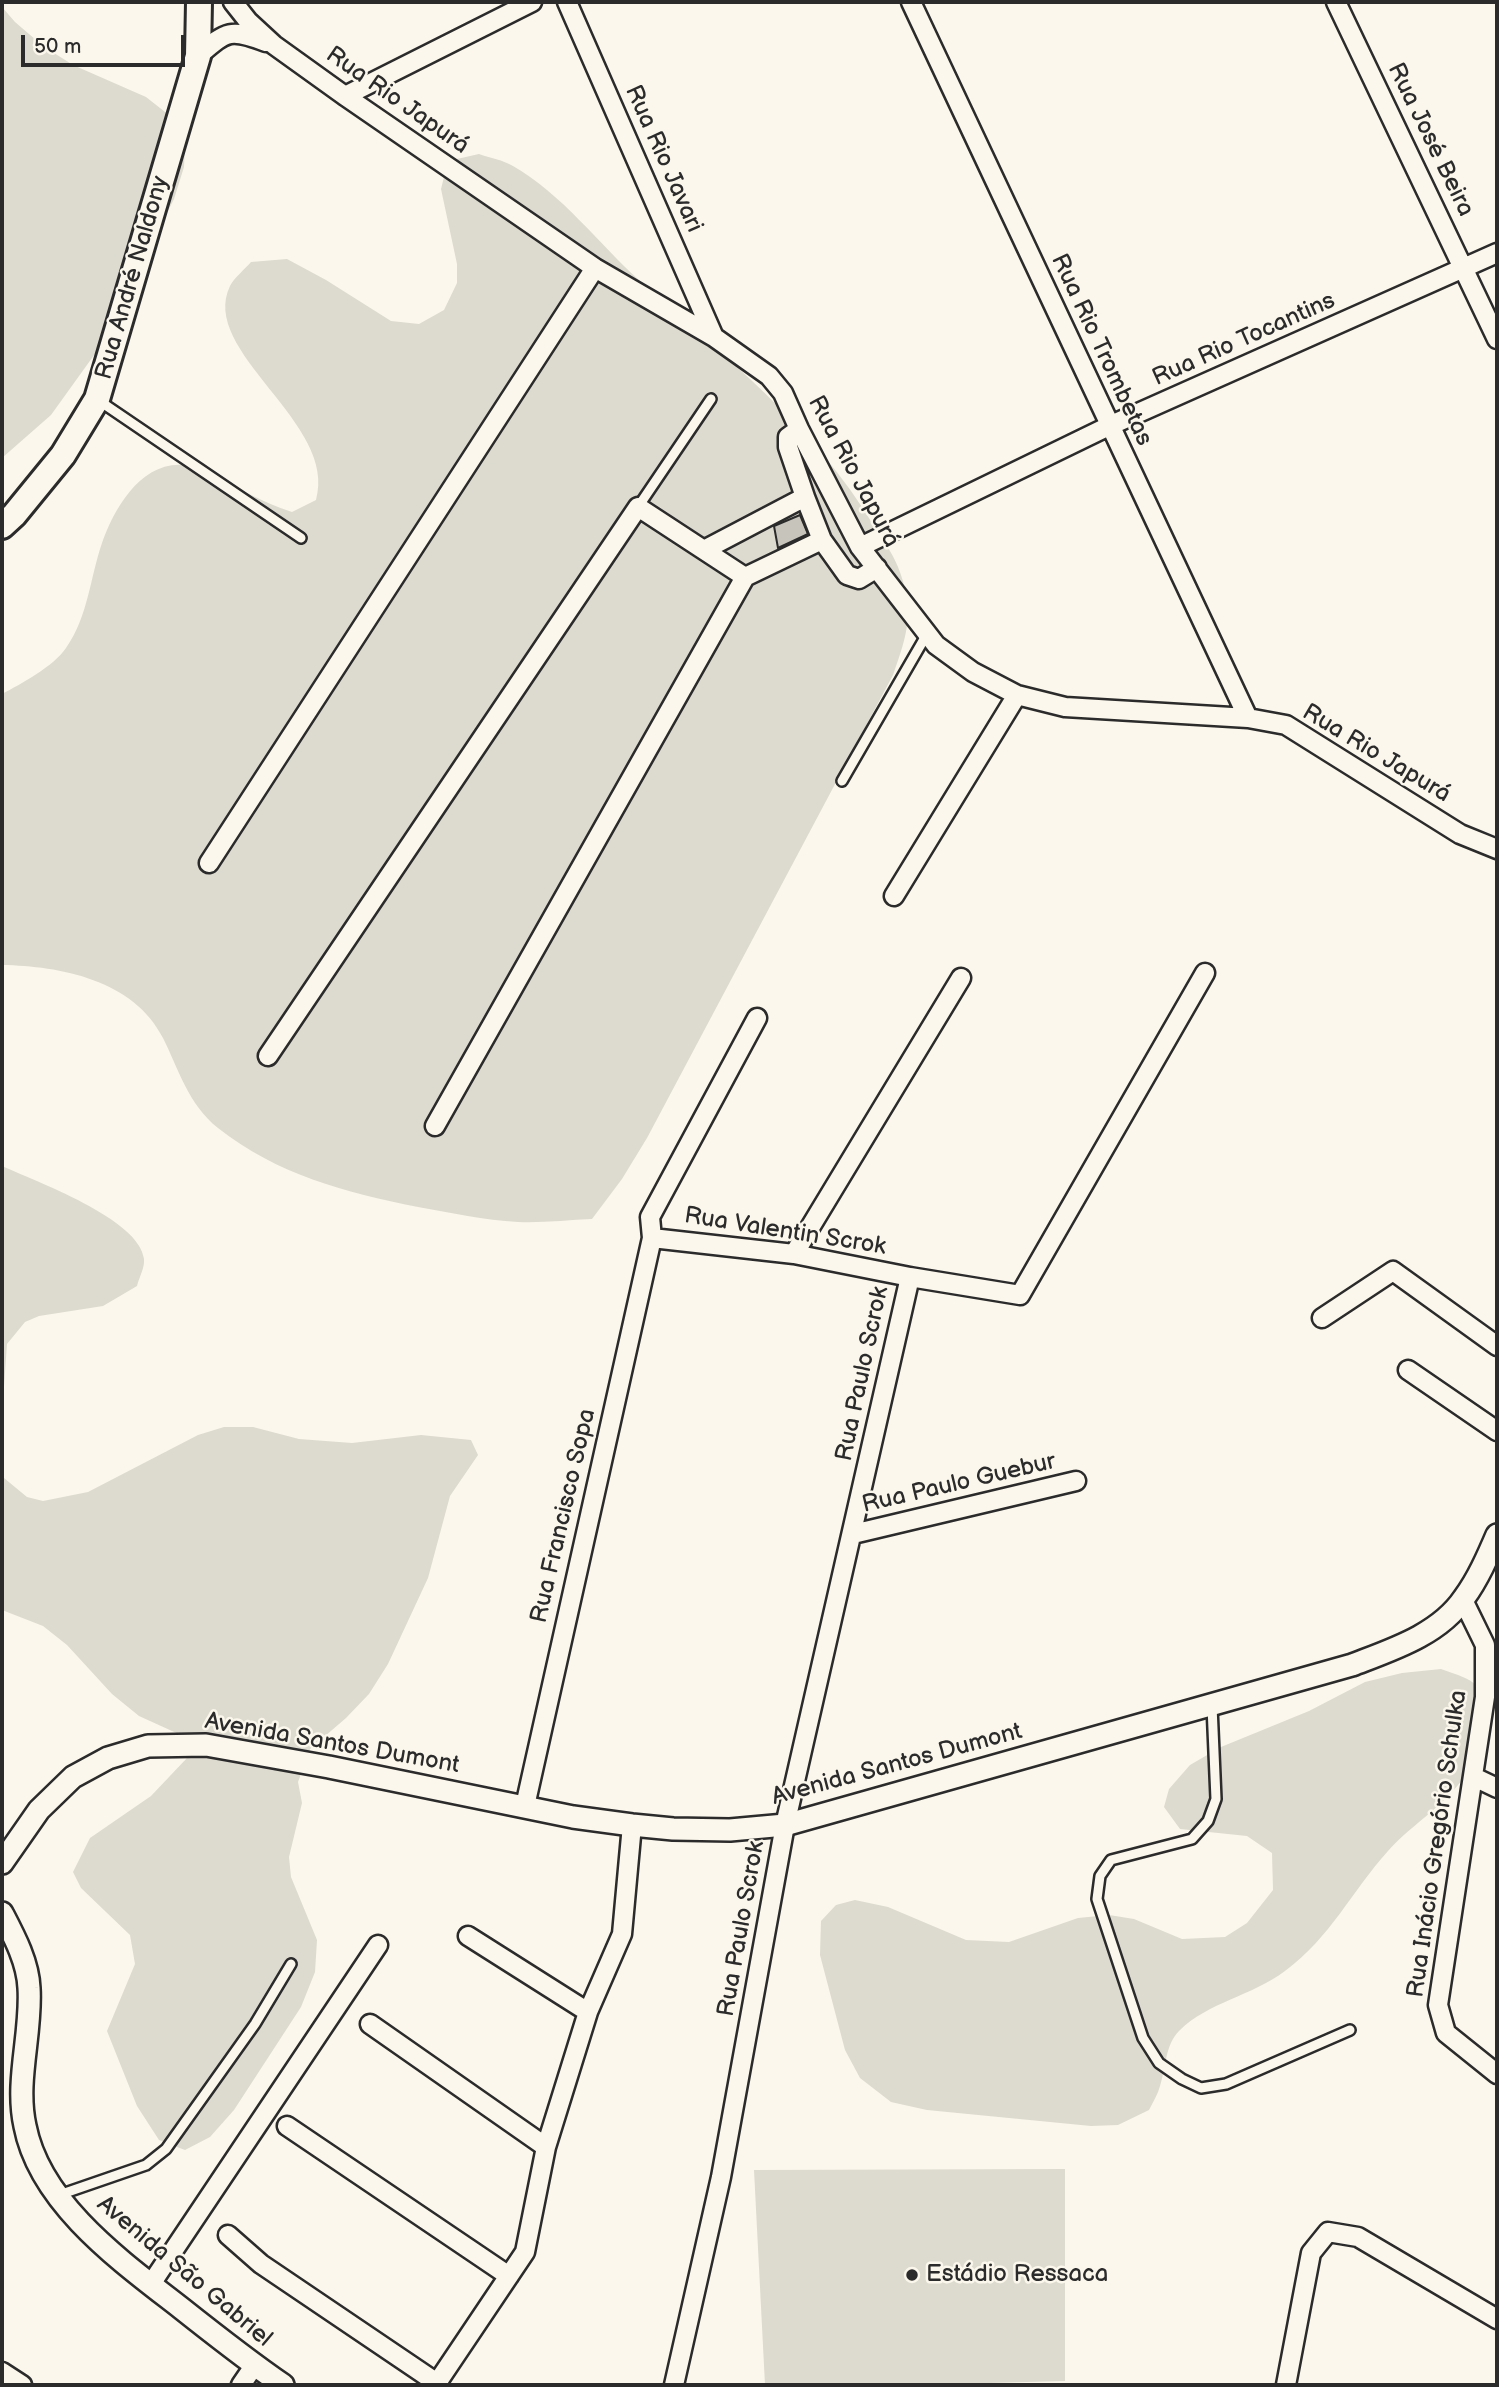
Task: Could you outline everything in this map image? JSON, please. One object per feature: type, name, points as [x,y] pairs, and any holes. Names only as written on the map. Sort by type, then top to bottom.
[{"type":"main road","name":"Rua André Naldony","points":[[2,526],[63,455],[97,399],[198,56],[199,2]]},
{"type":"street","name":"Rua Rio Japurá","points":[[233,2],[248,21],[274,45],[345,96],[595,268],[714,337],[769,376],[783,393],[860,547],[936,645],[973,672],[1017,695],[1065,707],[1248,718],[1286,726],[1461,834],[1497,849]]},
{"type":"street","points":[[345,96],[532,2]]},
{"type":"street","name":"Rua Rio Javari","points":[[567,2],[714,337]]},
{"type":"street","name":"Rua Rio Trombetas","points":[[911,2],[1248,718]]},
{"type":"street","name":"Rua José Beira","points":[[1336,2],[1497,339]]},
{"type":"street","name":"Rua Rio Japurá","points":[[198,56],[220,37],[232,33],[244,33],[274,45]]},
{"type":"street","name":"Rua Rio Tocantins","points":[[860,547],[1109,426],[1497,253]]},
{"type":"street","points":[[209,863],[595,268]]},
{"type":"street","points":[[799,429],[788,437],[788,447],[822,540],[847,575],[859,579],[877,568]]},
{"type":"street","points":[[704,550],[805,497]]},
{"type":"street","points":[[268,1056],[638,507],[745,577]]},
{"type":"street","points":[[435,1126],[745,577],[822,540]]},
{"type":"street","points":[[894,897],[1017,695]]},
{"type":"street","name":"Rua Valentin Scrok","points":[[652,1238],[794,1254],[1020,1295],[1205,973]]},
{"type":"street","points":[[794,1254],[961,978]]},
{"type":"street","name":"Rua Francisco Sopa","points":[[525,1806],[652,1238],[650,1217],[757,1018]]},
{"type":"street","points":[[1322,1318],[1393,1270],[1497,1346]]},
{"type":"street","name":"Rua Paulo Scrok","points":[[674,2385],[721,2176],[785,1825],[910,1277]]},
{"type":"street","points":[[1408,1370],[1497,1432]]},
{"type":"street","name":"Rua Paulo Guebur","points":[[853,1534],[1076,1481]]},
{"type":"street","name":"Avenida Santos Dumont","points":[[2,1863],[39,1810],[73,1777],[108,1758],[148,1746],[205,1745],[573,1817],[632,1825],[730,1830],[785,1825],[1352,1665],[1405,1644],[1438,1624],[1463,1600],[1497,1535]]},
{"type":"street","name":"Rua Inácio Gregório Schulka","points":[[1463,1600],[1485,1645],[1485,1697],[1438,2005],[1446,2033],[1497,2074]]},
{"type":"street","points":[[1474,1777],[1497,1788]]},
{"type":"street","points":[[228,2235],[261,2264],[437,2383],[525,2252],[546,2147],[588,2012],[622,1934],[632,1825]]},
{"type":"street","name":"Avenida São Gabriel","points":[[2,1913],[23,1960],[29,1987],[23,2084],[24,2126],[38,2165],[57,2196],[97,2239],[254,2365],[283,2385]]},
{"type":"street","points":[[468,1936],[588,2012]]},
{"type":"street","points":[[151,2284],[378,1945]]},
{"type":"street","points":[[370,2024],[546,2147]]},
{"type":"street","points":[[288,2126],[509,2276]]},
{"type":"street","points":[[1286,2385],[1311,2253],[1328,2232],[1358,2237],[1497,2319]]},
{"type":"street","points":[[241,2385],[254,2365]]},
{"type":"street","points":[[2,2372],[22,2385]]},
{"type":"lane","points":[[97,399],[301,537]]},
{"type":"lane","points":[[638,507],[711,399]]},
{"type":"lane","points":[[842,781],[927,634]]},
{"type":"lane","points":[[1212,1705],[1216,1799],[1208,1821],[1192,1839],[1111,1860],[1100,1876],[1097,1899],[1143,2038],[1159,2063],[1201,2088],[1226,2084],[1350,2030]]},
{"type":"lane","points":[[57,2196],[146,2165],[166,2149],[255,2024],[291,1964]]},
{"type":"shaded area","points":[[2,7],[43,46],[73,65],[146,97],[174,119],[185,145],[184,167],[174,199],[97,351],[51,415],[2,458]]},
{"type":"shaded area","points":[[479,154],[509,164],[548,190],[624,266],[735,365],[796,425],[850,490],[884,541],[898,567],[908,609],[906,634],[893,675],[647,1138],[622,1179],[592,1219],[518,1222],[468,1216],[364,1195],[288,1170],[241,1144],[208,1119],[185,1086],[163,1038],[150,1018],[134,1002],[115,990],[71,973],[2,965],[2,694],[45,668],[66,648],[84,610],[107,529],[122,502],[143,478],[170,465],[195,468],[292,512],[316,500],[318,471],[308,443],[233,336],[225,311],[230,286],[251,262],[287,259],[391,321],[419,324],[444,310],[457,283],[457,264],[441,189],[448,161]]},
{"type":"shaded area","points":[[2,1166],[60,1191],[106,1216],[138,1244],[144,1262],[137,1286],[103,1306],[39,1316],[25,1322],[7,1344],[2,1415]]},
{"type":"shaded area","points":[[224,1427],[253,1427],[299,1439],[352,1443],[421,1435],[471,1440],[478,1455],[450,1496],[428,1578],[388,1664],[369,1694],[310,1749],[298,1782],[302,1803],[289,1857],[291,1877],[317,1940],[315,1972],[301,2007],[234,2110],[210,2137],[185,2150],[159,2140],[137,2106],[107,2031],[135,1964],[130,1935],[81,1888],[73,1872],[90,1838],[151,1796],[187,1758],[183,1736],[139,1716],[112,1694],[67,1645],[43,1626],[2,1610],[2,1471],[4,1478],[27,1497],[43,1501],[88,1492],[198,1435]]},
{"type":"shaded area","points":[[1441,1669],[1470,1681],[1480,1692],[1483,1710],[1481,1743],[1475,1761],[1442,1803],[1388,1851],[1328,1929],[1301,1958],[1272,1980],[1203,2013],[1179,2031],[1171,2043],[1159,2089],[1149,2110],[1118,2125],[1091,2126],[927,2110],[891,2102],[860,2078],[845,2050],[820,1955],[821,1921],[836,1905],[855,1900],[888,1907],[966,1940],[1009,1942],[1078,1918],[1109,1915],[1134,1919],[1182,1939],[1225,1937],[1247,1923],[1273,1890],[1272,1853],[1247,1836],[1180,1829],[1164,1807],[1169,1789],[1190,1765],[1221,1747],[1309,1711],[1365,1682],[1402,1673]]},
{"type":"shaded area","name":"Estádio Ressaca","points":[[1065,2169],[1065,2381],[765,2385],[754,2170]]},
{"type":"building","points":[[800,515],[808,534],[778,548],[774,526]]},
{"type":"place","name":"Estádio Ressaca","points":[[912,2275]]}]
